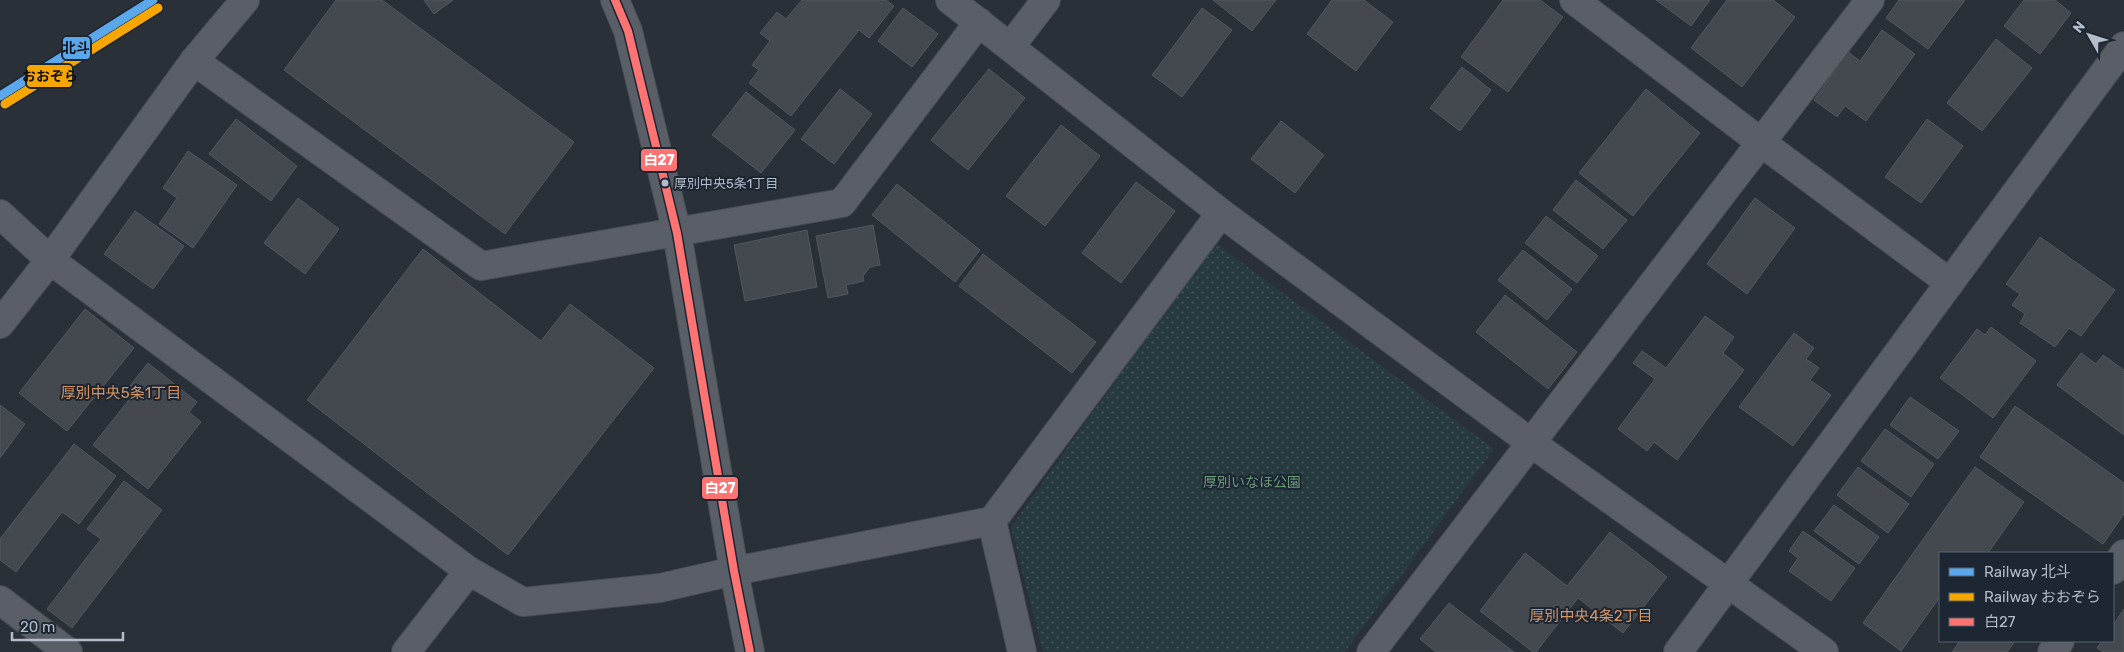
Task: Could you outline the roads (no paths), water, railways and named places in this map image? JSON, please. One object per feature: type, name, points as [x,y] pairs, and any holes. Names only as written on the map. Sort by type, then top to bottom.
[{"type":"street","points":[[0,324],[50,260],[194,61],[245,0]]},
{"type":"street","points":[[615,0],[628,32],[677,233],[734,571],[750,652]]},
{"type":"street","points":[[950,0],[1221,213],[1530,442],[1824,652]]},
{"type":"street","points":[[1010,47],[1046,0]]},
{"type":"street","points":[[1574,0],[1950,283]]},
{"type":"street","points":[[1371,652],[1870,0]]},
{"type":"street","points":[[194,61],[482,266],[842,203],[979,22]]},
{"type":"street","points":[[1678,652],[2124,46]]},
{"type":"street","points":[[0,214],[50,260],[469,571],[523,602],[660,588],[734,571],[992,521],[1221,213]]},
{"type":"street","points":[[992,521],[1022,652]]},
{"type":"street","points":[[2114,569],[2124,554]]},
{"type":"street","points":[[406,652],[469,571]]},
{"type":"street","points":[[0,600],[68,652]]},
{"type":"rail line","name":"北斗","points":[[0,96],[153,0]]},
{"type":"rail line","name":"おおぞら","points":[[5,104],[158,8]]},
{"type":"place","name":"厚別中央5条1丁目","points":[[665,183]]},
{"type":"district","name":"厚別中央5条1丁目","points":[[121,393]]},
{"type":"district","name":"厚別中央4条2丁目","points":[[1591,616]]},
{"type":"park label","name":"厚別いなほ公園","points":[[1252,482]]}]
